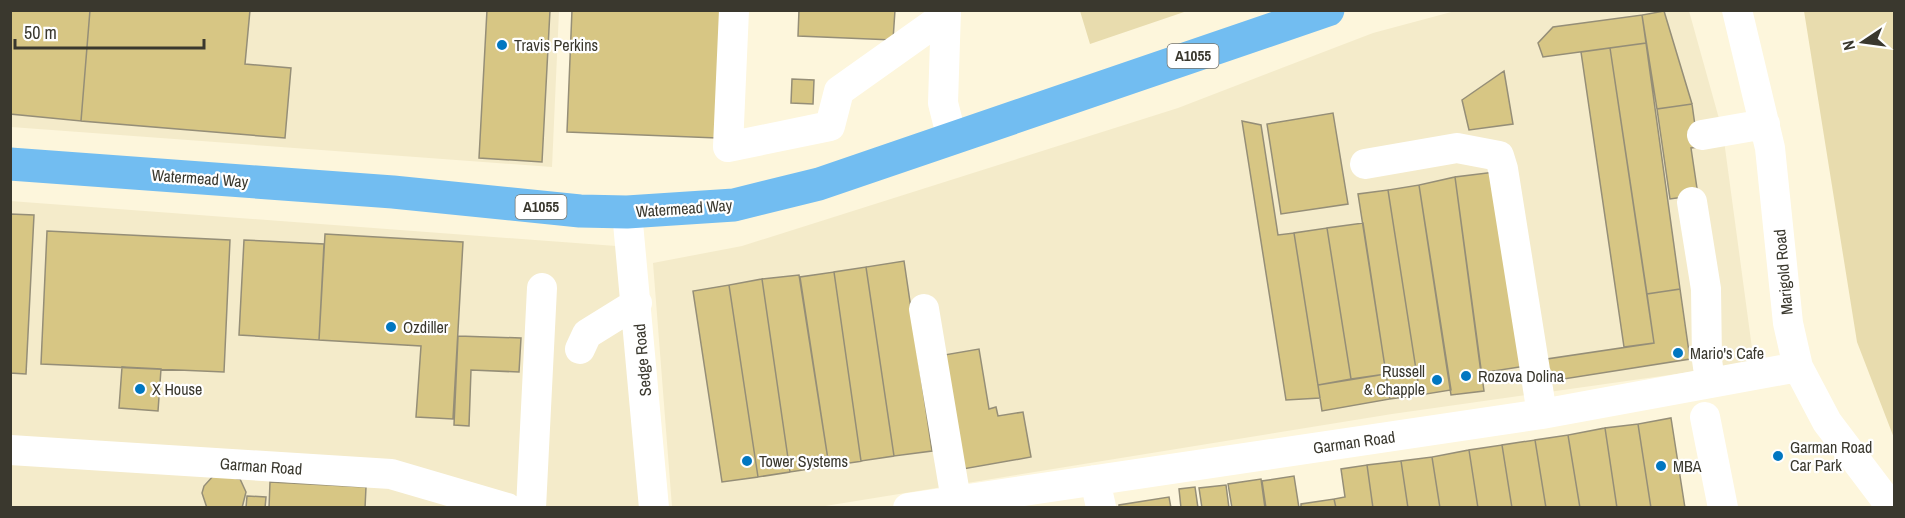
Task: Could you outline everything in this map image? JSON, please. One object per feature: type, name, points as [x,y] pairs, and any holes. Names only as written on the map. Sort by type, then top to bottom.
[{"type":"main road","name":"Watermead Way","points":[[10,164],[393,192],[580,211],[627,212],[734,205],[789,193],[1329,10]]},
{"type":"street","points":[[734,10],[728,147],[830,126],[838,91],[946,13]]},
{"type":"street","name":"Marigold Road","points":[[1737,10],[1765,124],[1774,182],[1788,323],[1798,367],[1827,422],[1892,507]]},
{"type":"street","points":[[946,13],[942,103],[952,139]]},
{"type":"street","points":[[1702,135],[1765,124]]},
{"type":"street","points":[[1365,164],[1457,148],[1499,156],[1505,180],[1542,414]]},
{"type":"street","points":[[1692,202],[1706,289],[1707,360],[1710,381]]},
{"type":"street","name":"Sedge Road","points":[[627,212],[654,507]]},
{"type":"street","points":[[531,507],[542,288]]},
{"type":"street","points":[[580,349],[587,334],[637,303]]},
{"type":"street","points":[[924,309],[956,500]]},
{"type":"street","name":"Garman Road","points":[[908,507],[956,500],[1098,494],[1542,414],[1710,381],[1798,367]]},
{"type":"street","points":[[1705,417],[1723,507]]},
{"type":"street","name":"Garman Road","points":[[10,450],[391,474],[450,499],[507,507]]},
{"type":"shaded area","points":[[1080,10],[1187,11],[1090,44]]},
{"type":"shaded area","points":[[10,11],[559,11],[552,167],[11,127]]},
{"type":"shaded area","points":[[1455,11],[1689,11],[1723,133],[1754,363],[1392,414],[819,507],[672,507],[653,263],[742,246],[1178,108],[1373,33]]},
{"type":"shaded area","points":[[1804,11],[1894,11],[1894,438],[1857,342]]},
{"type":"shaded area","points":[[10,201],[616,246],[644,507],[11,507]]},
{"type":"building","points":[[10,10],[90,10],[81,121],[10,114]]},
{"type":"building","points":[[90,10],[250,10],[245,64],[291,68],[285,138],[81,121]]},
{"type":"building","points":[[487,10],[550,10],[542,162],[479,158]]},
{"type":"building","points":[[572,10],[723,10],[717,138],[567,132]]},
{"type":"building","points":[[799,10],[895,10],[893,40],[798,36]]},
{"type":"building","points":[[1664,11],[1692,104],[1657,109],[1642,15]]},
{"type":"building","points":[[1642,15],[1646,43],[1543,57],[1538,43],[1553,27]]},
{"type":"building","points":[[1646,43],[1680,289],[1647,294],[1610,48]]},
{"type":"building","points":[[1610,48],[1654,343],[1624,347],[1581,52]]},
{"type":"building","points":[[1504,71],[1513,124],[1469,130],[1462,100]]},
{"type":"building","points":[[792,79],[814,80],[813,104],[791,103]]},
{"type":"building","points":[[1692,104],[1698,147],[1691,148],[1698,195],[1670,199],[1657,109]]},
{"type":"building","points":[[1333,113],[1348,204],[1281,214],[1267,124]]},
{"type":"building","points":[[1242,121],[1261,125],[1278,235],[1294,233],[1320,398],[1286,400]]},
{"type":"building","points":[[1495,172],[1526,366],[1481,373],[1455,177]]},
{"type":"building","points":[[1455,177],[1484,391],[1451,395],[1419,185]]},
{"type":"building","points":[[1419,185],[1451,390],[1420,395],[1388,190]]},
{"type":"building","points":[[1388,190],[1420,395],[1390,399],[1358,194]]},
{"type":"building","points":[[10,214],[34,215],[26,374],[10,373]]},
{"type":"building","points":[[1363,223],[1386,374],[1351,379],[1327,228]]},
{"type":"building","points":[[1327,228],[1351,379],[1318,385],[1294,233]]},
{"type":"building","points":[[47,231],[230,240],[224,372],[41,364]]},
{"type":"building","points":[[325,234],[463,242],[453,419],[416,417],[421,346],[319,340]]},
{"type":"building","points":[[244,240],[324,244],[319,340],[239,335]]},
{"type":"building","points":[[904,261],[932,451],[894,456],[866,267]]},
{"type":"building","points":[[866,267],[894,456],[861,461],[834,272]]},
{"type":"building","points":[[834,272],[861,461],[863,461],[829,466],[800,277]]},
{"type":"building","points":[[799,275],[829,466],[790,472],[762,279]]},
{"type":"building","points":[[762,279],[790,472],[758,477],[729,285]]},
{"type":"building","points":[[729,285],[758,477],[722,482],[693,291]]},
{"type":"building","points":[[1680,289],[1690,359],[1551,381],[1547,359],[1654,343],[1647,294]]},
{"type":"building","points":[[458,336],[521,338],[519,372],[471,370],[469,426],[454,425]]},
{"type":"building","points":[[979,349],[989,409],[996,407],[998,416],[1023,412],[1031,457],[963,469],[944,355]]},
{"type":"building","name":"X House","points":[[122,367],[161,369],[158,411],[119,408]]},
{"type":"building","points":[[1386,374],[1390,399],[1322,411],[1318,385]]},
{"type":"building","name":"MBA","points":[[1671,418],[1685,508],[1651,508],[1638,424]]},
{"type":"building","points":[[1638,424],[1651,508],[1617,508],[1605,428]]},
{"type":"building","points":[[1605,428],[1617,508],[1580,508],[1568,435]]},
{"type":"building","points":[[1568,435],[1580,508],[1546,508],[1535,440]]},
{"type":"building","points":[[1535,440],[1546,508],[1512,508],[1502,445]]},
{"type":"building","points":[[1502,445],[1512,508],[1478,508],[1469,450]]},
{"type":"building","points":[[1469,450],[1478,508],[1440,508],[1432,457]]},
{"type":"building","points":[[1432,457],[1440,508],[1408,508],[1401,461]]},
{"type":"building","points":[[1401,461],[1408,508],[1373,508],[1367,465]]},
{"type":"building","points":[[1367,465],[1373,508],[1336,508],[1334,499],[1345,497],[1341,469]]},
{"type":"building","points":[[214,475],[240,479],[246,492],[242,508],[207,508],[202,493],[204,486]]},
{"type":"building","points":[[1294,476],[1299,508],[1266,508],[1262,481]]},
{"type":"building","points":[[1261,479],[1265,508],[1232,508],[1228,484]]},
{"type":"building","points":[[270,482],[366,487],[365,508],[269,508]]},
{"type":"building","points":[[1226,485],[1229,508],[1202,508],[1199,488]]},
{"type":"building","points":[[1195,487],[1198,508],[1181,508],[1179,489]]},
{"type":"building","points":[[247,496],[266,497],[265,508],[246,508]]},
{"type":"building","points":[[1169,497],[1171,508],[1119,508],[1119,505]]},
{"type":"building","points":[[1334,499],[1336,508],[1301,508],[1301,504]]},
{"type":"place","name":"Travis Perkins","points":[[502,45]]},
{"type":"place","name":"Ozdiller","points":[[391,327]]},
{"type":"place","name":"Mario's Cafe","points":[[1678,353]]},
{"type":"place","name":"Rozova Dolina","points":[[1466,376]]},
{"type":"place","name":"Russell & Chapple","points":[[1437,380]]},
{"type":"place","name":"X House","points":[[140,389]]},
{"type":"place","name":"Garman Road Car Park","points":[[1778,456]]},
{"type":"place","name":"Tower Systems","points":[[747,461]]},
{"type":"place","name":"MBA","points":[[1661,466]]}]
